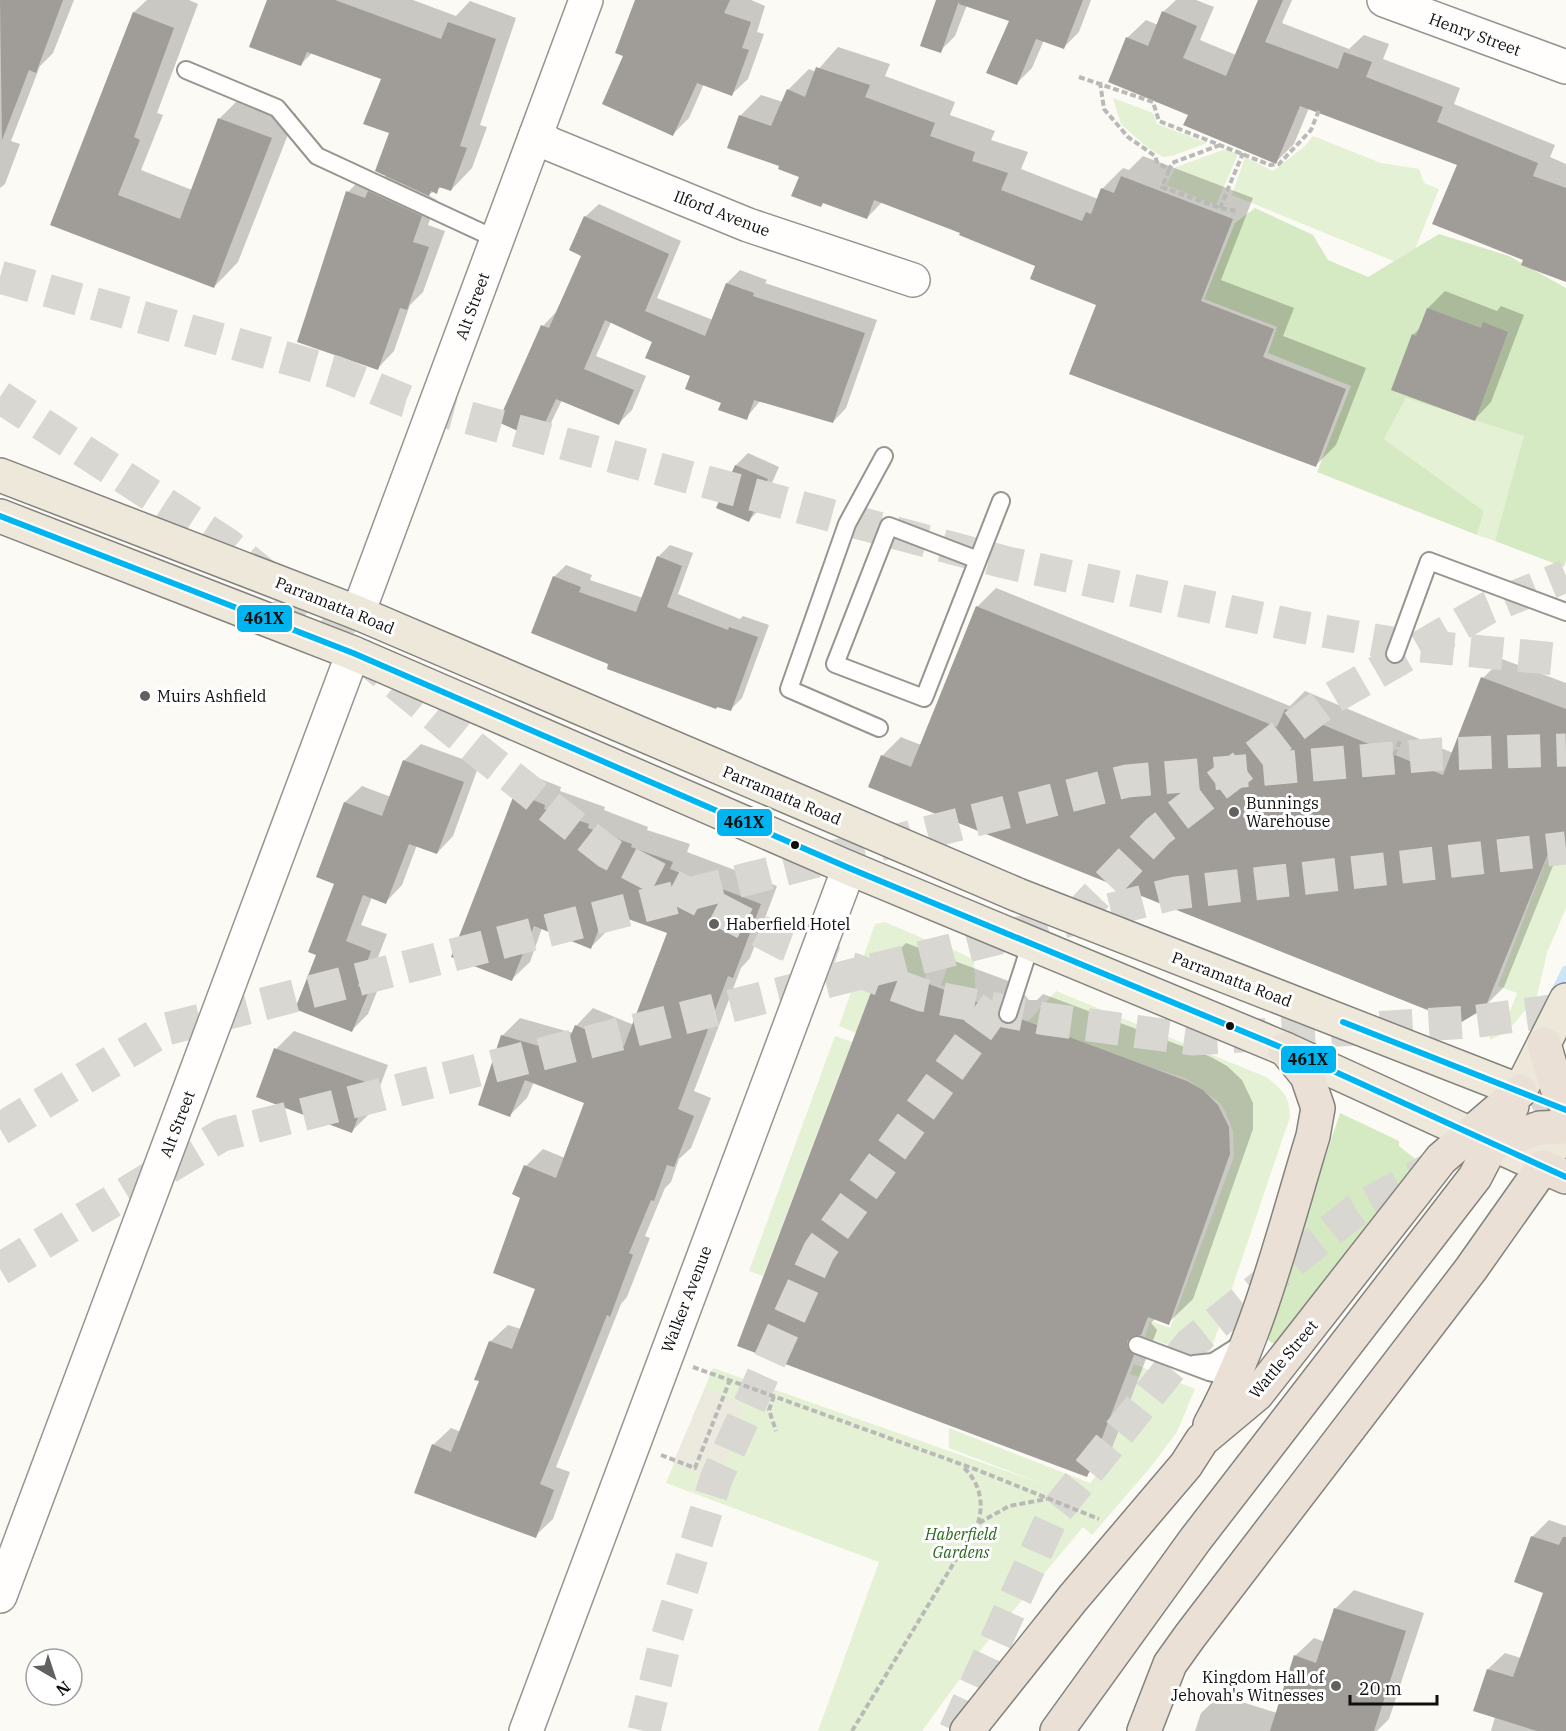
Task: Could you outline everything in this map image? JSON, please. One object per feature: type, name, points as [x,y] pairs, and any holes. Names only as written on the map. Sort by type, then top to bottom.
[{"type":"highway","points":[[1544,1044],[1565,1117]]},
{"type":"highway","points":[[1202,1440],[1234,1378],[1252,1336],[1313,1136],[1318,1108],[1307,1076],[1285,1049]]},
{"type":"highway","name":"Parramatta Road","points":[[1520,1091],[1565,1117]]},
{"type":"highway","name":"Wattle Street","points":[[1057,1731],[1195,1540],[1475,1177],[1481,1138],[1520,1091]]},
{"type":"highway","name":"Wattle Street","points":[[967,1731],[1073,1598],[1186,1465],[1202,1440],[1257,1394],[1441,1159],[1481,1138],[1540,1128],[1565,1117]]},
{"type":"highway","points":[[1130,1731],[1170,1664],[1499,1232],[1554,1172]]},
{"type":"highway","points":[[1144,1731],[1170,1664]]},
{"type":"main road","name":"Parramatta Road","points":[[0,475],[358,613],[1018,895],[1520,1091]]},
{"type":"main road","points":[[0,516],[353,653],[849,868],[1285,1049],[1554,1172],[1565,1117]]},
{"type":"main road","points":[[1520,1091],[1566,1000]]},
{"type":"street","name":"Alt Street","points":[[358,613],[586,0]]},
{"type":"street","name":"Henry Street","points":[[1384,0],[1566,67]]},
{"type":"street","name":"Ilford Avenue","points":[[536,135],[550,144],[748,225],[913,280]]},
{"type":"street","name":"Alt Street","points":[[0,1596],[353,653]]},
{"type":"street","name":"Walker Avenue","points":[[526,1731],[664,1356],[849,868]]},
{"type":"lane","points":[[186,70],[276,108],[317,156],[496,239]]},
{"type":"lane","points":[[879,728],[789,689],[847,524],[884,456]]},
{"type":"lane","points":[[978,560],[890,525],[835,664],[924,698],[978,560],[1001,501]]},
{"type":"lane","points":[[1395,654],[1429,561],[1566,612]]},
{"type":"lane","points":[[1008,1014],[1031,943]]},
{"type":"lane","points":[[1187,1365],[1213,1362],[1252,1336]]},
{"type":"lane","points":[[1137,1345],[1187,1365],[1234,1378]]},
{"type":"path","points":[[1079,76],[1153,102],[1159,121],[1270,165],[1279,164],[1311,130],[1319,110]]},
{"type":"path","points":[[1100,82],[1104,109],[1128,137],[1155,156],[1157,162],[1169,170]]},
{"type":"path","points":[[1221,145],[1172,163],[1162,187],[1220,208],[1236,211]]},
{"type":"path","points":[[1220,208],[1243,153]]},
{"type":"path","points":[[1394,755],[1400,741]]},
{"type":"path","points":[[664,1356],[1052,1499],[1102,1520]]},
{"type":"path","points":[[632,1444],[695,1468],[730,1380]]},
{"type":"path","points":[[774,1396],[769,1410],[777,1431]]},
{"type":"path","points":[[852,1731],[978,1523],[982,1508],[980,1495],[968,1473],[961,1466]]},
{"type":"path","points":[[978,1523],[1009,1506],[1052,1499]]},
{"type":"green space","points":[[1113,98],[1153,113],[1157,124],[1207,143],[1163,157],[1148,148],[1121,124]]},
{"type":"green space","points":[[1313,136],[1381,163],[1419,169],[1424,183],[1439,189],[1408,267],[1232,195],[1245,157],[1273,171],[1305,146]]},
{"type":"green space","points":[[1226,149],[1238,154],[1216,205],[1166,185],[1176,167]]},
{"type":"green space","points":[[1255,208],[1313,235],[1328,260],[1368,277],[1439,234],[1509,256],[1566,288],[1566,560],[1564,567],[1495,541],[1524,436],[1406,398],[1384,439],[1484,511],[1477,535],[1317,472],[1351,386],[1268,353],[1277,327],[1204,299],[1235,223]]},
{"type":"green space","points":[[1406,398],[1525,436],[1495,541],[1477,535],[1484,511],[1384,439]]},
{"type":"green space","points":[[1550,850],[1566,856],[1566,908],[1547,953],[1537,996],[1508,1031],[1490,1040],[1489,1036],[1510,1011],[1517,993],[1498,986]]},
{"type":"green space","points":[[885,922],[939,945],[923,982],[856,1033],[839,1026],[875,924]]},
{"type":"green space","points":[[954,950],[974,960],[976,1002],[964,998],[965,994],[941,985]]},
{"type":"green space","points":[[1056,991],[1266,1077],[1281,1089],[1287,1098],[1290,1117],[1208,1359],[1145,1337],[1150,1321],[1170,1328],[1234,1157],[1233,1131],[1225,1111],[1219,1102],[1187,1079],[1024,1026]]},
{"type":"green space","points":[[835,1036],[852,1042],[763,1276],[749,1271]]},
{"type":"green space","points":[[1340,1113],[1399,1141],[1399,1146],[1424,1166],[1296,1322],[1274,1344],[1268,1340],[1271,1321]]},
{"type":"green space","name":"Haberfield Gardens","points":[[1134,1364],[1195,1389],[1177,1432],[1149,1469],[1092,1535],[1083,1527],[984,1646],[922,1731],[818,1731],[879,1562],[666,1483],[713,1368],[1043,1484],[949,1448],[949,1428],[1090,1483],[1096,1476],[1101,1479],[1139,1377],[1130,1374]]},
{"type":"shaded area","points":[[705,1388],[740,1403],[742,1409],[724,1465],[720,1472],[712,1478],[673,1463]]},
{"type":"building","points":[[0,0],[63,0],[36,73],[29,70],[2,140]]},
{"type":"building","points":[[267,0],[335,0],[441,39],[448,22],[496,39],[460,146],[467,148],[451,191],[439,187],[437,194],[431,191],[429,196],[375,171],[389,133],[363,124],[381,79],[307,52],[301,66],[249,47]]},
{"type":"building","points":[[635,0],[730,0],[724,13],[751,22],[742,48],[749,50],[732,96],[697,83],[673,136],[602,104],[623,56],[615,53]]},
{"type":"building","points":[[936,0],[1083,0],[1064,49],[1036,39],[1017,85],[986,73],[1009,21],[959,4],[959,1],[941,53],[920,46]]},
{"type":"building","points":[[1258,0],[1283,0],[1265,42],[1338,69],[1344,52],[1372,62],[1366,77],[1443,107],[1437,122],[1538,163],[1533,176],[1566,188],[1566,282],[1521,265],[1523,260],[1432,224],[1457,165],[1300,106],[1276,164],[1183,125],[1188,115],[1108,82],[1126,37],[1148,46],[1162,11],[1197,26],[1183,58],[1226,76]]},
{"type":"building","points":[[133,12],[174,28],[134,137],[140,140],[118,195],[180,219],[218,118],[272,138],[214,288],[50,225]]},
{"type":"building","points":[[816,67],[870,85],[865,97],[935,123],[930,136],[975,152],[972,161],[1008,173],[1001,190],[1082,221],[1086,212],[1091,214],[1101,188],[1114,193],[1121,176],[1233,219],[1201,301],[1274,329],[1263,357],[1346,389],[1316,467],[1069,374],[1096,305],[1030,279],[1035,266],[959,235],[960,233],[874,200],[867,219],[823,203],[821,207],[791,196],[799,177],[778,169],[779,166],[727,148],[739,115],[771,126],[787,89],[805,97]]},
{"type":"building","points":[[346,191],[365,198],[368,191],[422,216],[413,242],[429,247],[407,310],[400,308],[378,370],[297,342]]},
{"type":"building","points":[[584,216],[669,254],[645,311],[705,336],[726,283],[754,293],[753,296],[865,333],[833,423],[754,400],[747,420],[718,410],[721,403],[685,389],[690,376],[645,358],[652,342],[605,320],[584,369],[634,390],[619,425],[556,399],[537,440],[498,422],[541,325],[549,328],[581,256],[569,250]]},
{"type":"building","points":[[1427,308],[1481,328],[1483,322],[1508,332],[1475,421],[1391,390],[1412,334],[1416,336]]},
{"type":"building","points":[[735,465],[768,479],[749,522],[716,508]]},
{"type":"building","points":[[657,556],[682,566],[667,607],[728,630],[729,627],[758,637],[731,711],[717,707],[716,709],[607,669],[608,664],[531,633],[553,576],[581,587],[579,592],[636,612]]},
{"type":"building","name":"Bunnings Warehouse","points":[[976,606],[1277,727],[1285,709],[1443,775],[1481,677],[1566,709],[1566,856],[1550,849],[1485,1008],[1460,1023],[868,787],[881,755],[911,767]]},
{"type":"building","points":[[403,760],[464,782],[437,854],[409,844],[386,904],[363,895],[346,941],[371,951],[358,986],[369,991],[352,1032],[295,1009],[316,955],[308,952],[334,884],[316,877],[344,802],[382,816]]},
{"type":"building","points":[[515,792],[545,805],[544,809],[589,824],[588,828],[673,862],[670,869],[761,904],[733,978],[728,976],[678,1109],[694,1116],[674,1167],[667,1165],[654,1201],[651,1200],[629,1253],[633,1255],[610,1317],[607,1315],[540,1484],[554,1490],[536,1538],[414,1493],[432,1444],[451,1452],[479,1381],[474,1380],[489,1341],[512,1349],[535,1289],[493,1273],[520,1198],[512,1194],[524,1165],[556,1178],[584,1103],[525,1080],[510,1117],[478,1105],[501,1035],[563,1053],[575,1025],[624,1046],[667,933],[606,911],[591,949],[534,926],[512,981],[451,957]]},
{"type":"building","points":[[881,966],[998,1010],[998,1017],[1004,1024],[1011,1024],[1018,1018],[1187,1081],[1203,1090],[1218,1105],[1229,1127],[1230,1154],[1169,1325],[1148,1317],[1141,1335],[1135,1335],[1127,1341],[1127,1347],[1134,1355],[1087,1477],[737,1346]]},
{"type":"building","points":[[274,1048],[371,1084],[352,1133],[256,1097]]},
{"type":"building","points":[[1531,1536],[1559,1545],[1563,1537],[1566,1537],[1566,1731],[1537,1731],[1473,1711],[1487,1669],[1513,1677],[1543,1593],[1514,1582]]},
{"type":"building","name":"Kingdom Hall of Jehovah's Witnesses","points":[[1334,1608],[1406,1631],[1374,1731],[1270,1731],[1294,1655],[1316,1663]]},
{"type":"waterway","points":[[1554,995],[1566,970]]},
{"type":"tunnel","points":[[0,277],[335,372],[406,401],[1004,562],[1301,627],[1391,643],[1566,660]]},
{"type":"tunnel","points":[[0,397],[227,544],[477,750],[607,852],[785,944],[922,995],[1046,1019],[1192,1039],[1471,1022],[1566,1009]]},
{"type":"tunnel","points":[[1074,919],[1158,831],[1327,701],[1488,608],[1566,576]]},
{"type":"tunnel","points":[[0,1129],[166,1029],[1127,781],[1440,754],[1566,750]]},
{"type":"tunnel","points":[[0,1269],[222,1135],[1176,893],[1566,848]]},
{"type":"tunnel","points":[[644,1731],[663,1651],[716,1479],[819,1251],[1004,994]]},
{"type":"tunnel","points":[[1491,1135],[1566,1094]]},
{"type":"tunnel","points":[[955,1731],[1053,1515],[1190,1344],[1356,1210],[1438,1165]]},
{"type":"transit line","name":"461X","points":[[0,516],[353,653],[849,868],[1285,1049],[1566,1177]]},
{"type":"transit line","name":"461X","points":[[1343,1022],[1566,1110]]},
{"type":"place","name":"Muirs Ashfield","points":[[145,696]]},
{"type":"place","name":"Bunnings Warehouse","points":[[1234,812]]},
{"type":"place","name":"Haberfield Hotel","points":[[714,924]]},
{"type":"place","name":"Kingdom Hall of Jehovah's Witnesses","points":[[1336,1686]]}]
